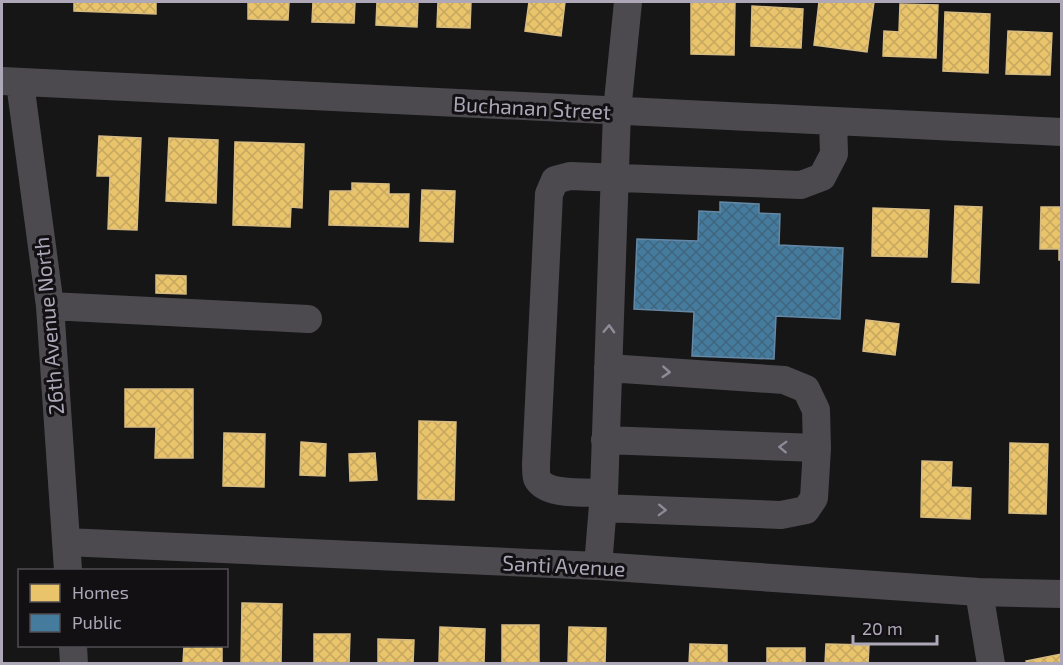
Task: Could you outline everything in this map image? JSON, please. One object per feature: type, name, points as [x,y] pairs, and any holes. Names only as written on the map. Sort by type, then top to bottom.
[{"type":"street","points":[[598,566],[604,500],[617,111],[628,2]]},
{"type":"street","name":"Buchanan Street","points":[[11,82],[1062,132]]},
{"type":"street","name":"26th Avenue North","points":[[11,82],[50,306],[68,569]]},
{"type":"street","points":[[608,368],[784,380],[806,389],[816,410],[817,448],[814,498],[806,510],[781,515],[604,500],[546,488],[537,478],[549,194],[555,180],[570,176],[801,185],[822,177],[834,154],[832,121]]},
{"type":"street","points":[[50,306],[308,319]]},
{"type":"street","points":[[605,440],[817,448]]},
{"type":"street","name":"Santi Avenue","points":[[66,542],[598,566],[979,592],[1062,594]]},
{"type":"street","points":[[979,592],[991,663]]},
{"type":"street","points":[[73,647],[74,663]]},
{"type":"building: Homes","points":[[74,2],[156,2],[156,14],[74,11]]},
{"type":"building: Homes","points":[[248,2],[289,2],[288,20],[248,19]]},
{"type":"building: Homes","points":[[313,2],[355,2],[354,23],[312,22]]},
{"type":"building: Homes","points":[[377,2],[418,2],[417,27],[376,25]]},
{"type":"building: Homes","points":[[438,2],[471,2],[470,28],[437,27]]},
{"type":"building: Homes","points":[[529,2],[565,2],[561,36],[525,31]]},
{"type":"building: Homes","points":[[691,2],[735,2],[734,55],[691,54]]},
{"type":"building: Homes","points":[[819,2],[874,2],[867,52],[814,45]]},
{"type":"building: Homes","points":[[900,4],[938,5],[936,58],[883,56],[884,31],[899,32]]},
{"type":"building: Homes","points":[[752,6],[803,9],[801,48],[751,46]]},
{"type":"building: Homes","points":[[945,12],[990,14],[988,73],[943,71]]},
{"type":"building: Homes","points":[[1008,31],[1052,33],[1050,75],[1006,74]]},
{"type":"building: Homes","points":[[99,136],[141,138],[137,230],[108,229],[110,176],[97,176]]},
{"type":"building: Homes","points":[[169,138],[218,140],[216,203],[166,201]]},
{"type":"building: Homes","points":[[235,142],[304,144],[302,208],[291,207],[290,227],[233,225]]},
{"type":"building: Homes","points":[[352,183],[389,184],[389,194],[409,194],[408,227],[329,225],[330,191],[352,191]]},
{"type":"building: Homes","points":[[422,190],[455,191],[453,242],[420,241]]},
{"type":"building: Homes","points":[[955,206],[982,207],[979,283],[952,282]]},
{"type":"building: Homes","points":[[1041,207],[1062,207],[1062,260],[1059,260],[1059,249],[1040,249]]},
{"type":"building: Homes","points":[[873,208],[929,210],[927,257],[872,256]]},
{"type":"building: Homes","points":[[156,275],[186,276],[186,294],[156,293]]},
{"type":"building: Homes","points":[[866,320],[899,324],[895,355],[863,351]]},
{"type":"building: Homes","points":[[125,389],[193,389],[193,458],[155,458],[156,427],[125,427]]},
{"type":"building: Homes","points":[[419,421],[456,422],[454,500],[418,499]]},
{"type":"building: Homes","points":[[224,433],[265,434],[264,487],[223,486]]},
{"type":"building: Homes","points":[[301,442],[326,444],[325,476],[300,475]]},
{"type":"building: Homes","points":[[1010,443],[1048,444],[1046,514],[1009,513]]},
{"type":"building: Homes","points":[[375,453],[377,480],[350,481],[349,454]]},
{"type":"building: Homes","points":[[922,461],[952,462],[951,487],[971,488],[970,519],[921,517]]},
{"type":"building: Homes","points":[[242,603],[282,604],[281,664],[241,664]]},
{"type":"building: Homes","points":[[502,625],[539,625],[539,664],[502,664]]},
{"type":"building: Homes","points":[[440,627],[485,629],[484,663],[439,662]]},
{"type":"building: Homes","points":[[569,627],[606,628],[605,664],[568,664]]},
{"type":"building: Homes","points":[[314,634],[350,634],[349,664],[314,664]]},
{"type":"building: Homes","points":[[378,639],[414,640],[413,664],[378,664]]},
{"type":"building: Homes","points":[[690,644],[727,645],[727,664],[689,664]]},
{"type":"building: Homes","points":[[826,644],[869,645],[868,664],[825,664]]},
{"type":"building: Homes","points":[[184,647],[222,647],[222,664],[183,664]]},
{"type":"building: Homes","points":[[767,648],[805,648],[805,664],[767,664]]},
{"type":"building: Homes","points":[[1062,654],[1062,664],[1027,664],[1026,661]]},
{"type":"building: Public","points":[[720,202],[759,204],[759,213],[780,214],[779,245],[843,248],[840,319],[776,316],[774,359],[692,356],[694,312],[634,309],[637,239],[698,241],[699,211],[720,212]]}]
